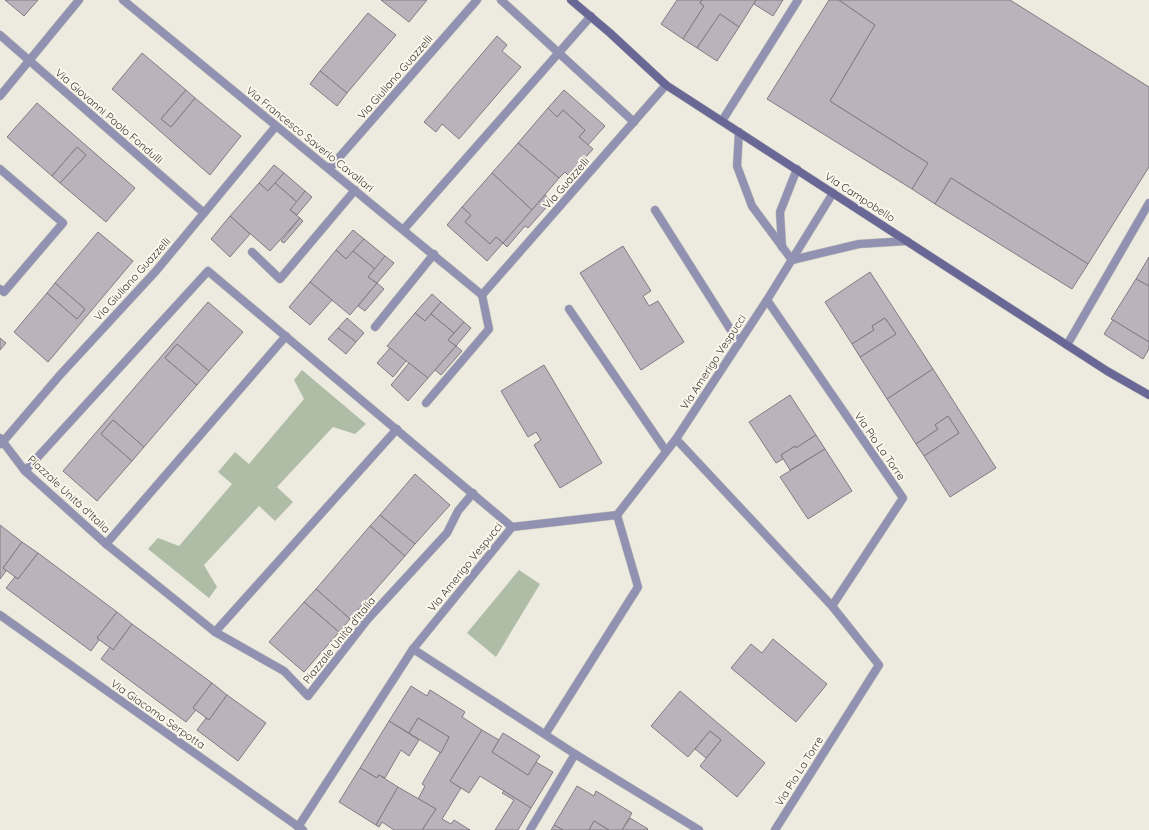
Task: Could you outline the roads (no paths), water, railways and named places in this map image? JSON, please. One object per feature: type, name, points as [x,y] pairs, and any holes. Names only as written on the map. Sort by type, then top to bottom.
[{"type":"main road","name":"Via Campobello","points":[[571,0],[591,16],[666,85],[1107,371],[1149,395]]},
{"type":"street","points":[[0,96],[79,0]]},
{"type":"street","name":"Via Francesco Saverio Cavallari","points":[[123,0],[404,229],[482,295]]},
{"type":"street","name":"Via Giuliano Guazzelli","points":[[330,169],[477,0]]},
{"type":"street","points":[[501,0],[634,122]]},
{"type":"street","points":[[722,121],[798,0]]},
{"type":"street","points":[[404,229],[591,16]]},
{"type":"street","name":"Via Giovanni Paolo Fondulli","points":[[0,35],[204,213]]},
{"type":"street","name":"Via Guazzelli","points":[[482,295],[666,85]]},
{"type":"street","name":"Via Giuliano Guazzelli","points":[[1,441],[156,271],[276,126]]},
{"type":"street","points":[[739,132],[737,166],[752,206],[792,260],[859,244],[907,241]]},
{"type":"street","points":[[0,169],[63,223],[4,292],[0,289]]},
{"type":"street","points":[[782,247],[780,212],[797,169]]},
{"type":"street","points":[[252,252],[280,279],[356,190]]},
{"type":"street","name":"Via Amerigo Vespucci","points":[[301,828],[413,649],[512,527],[617,515],[676,438],[767,300],[833,193]]},
{"type":"street","points":[[1067,345],[1149,203]]},
{"type":"street","points":[[655,210],[739,343]]},
{"type":"street","points":[[375,327],[434,254]]},
{"type":"street","points":[[25,471],[208,271],[512,527]]},
{"type":"street","points":[[426,403],[489,329],[482,295]]},
{"type":"street","name":"Via Pio La Torre","points":[[767,300],[903,498],[832,606]]},
{"type":"street","points":[[569,310],[666,451]]},
{"type":"street","name":"Piazzale Unità d'Italia","points":[[106,544],[286,336]]},
{"type":"street","points":[[215,632],[397,429]]},
{"type":"street","name":"Via Pio La Torre","points":[[676,438],[832,606],[879,665],[775,830]]},
{"type":"street","name":"Piazzale Unità d'Italia","points":[[1,441],[25,471],[106,544],[215,632],[284,672],[308,696],[367,620],[447,533],[458,510],[473,494]]},
{"type":"street","points":[[546,733],[638,586],[617,515]]},
{"type":"street","name":"Via Giacomo Serpotta","points":[[0,615],[301,828]]},
{"type":"street","points":[[413,649],[546,733],[575,754],[699,830]]},
{"type":"street","points":[[530,830],[575,754]]}]
